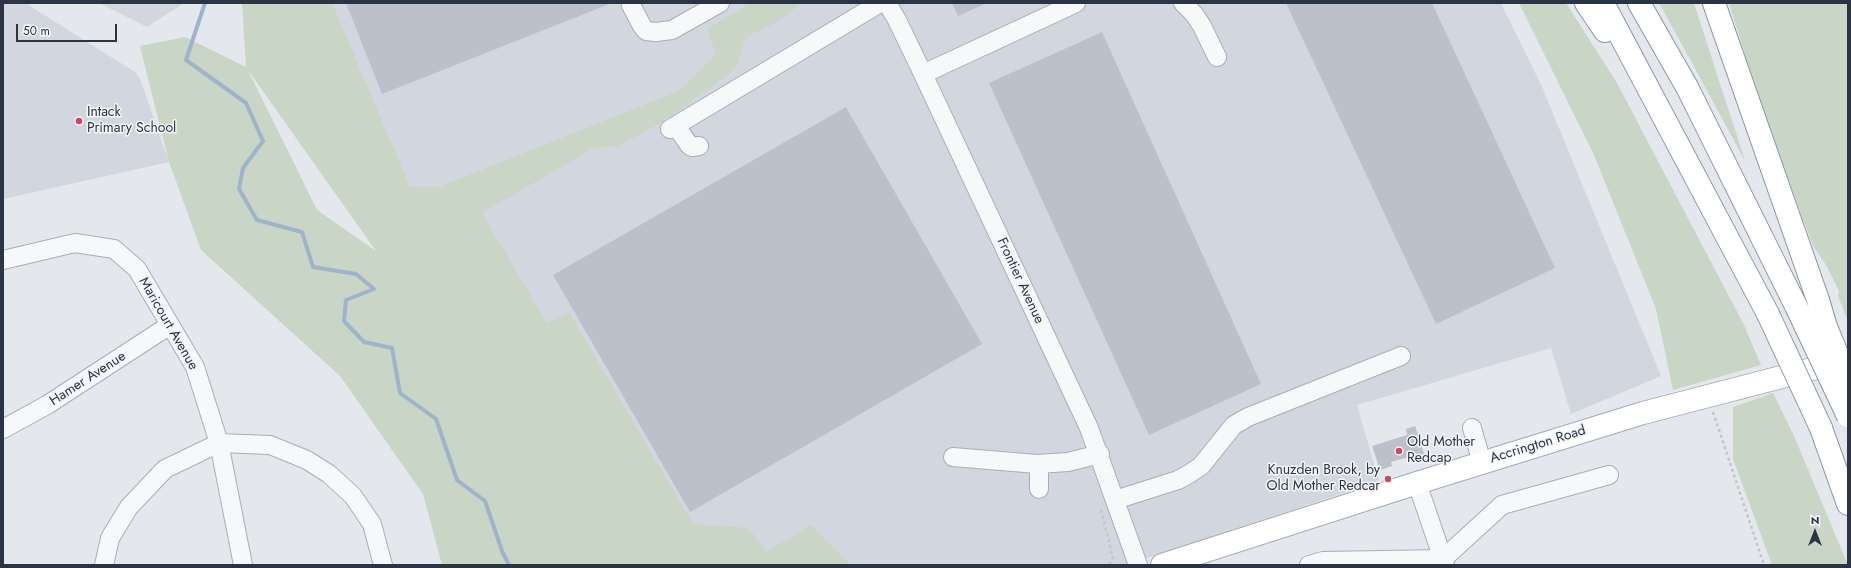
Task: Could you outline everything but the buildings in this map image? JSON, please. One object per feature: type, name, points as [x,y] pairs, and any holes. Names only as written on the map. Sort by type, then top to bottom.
[{"type":"main road","points":[[1586,3],[1656,106]]},
{"type":"main road","points":[[1603,3],[1656,106],[1768,314],[1821,428],[1848,504]]},
{"type":"main road","points":[[1639,3],[1687,87],[1796,306],[1848,416]]},
{"type":"main road","points":[[1714,3],[1818,300],[1826,327],[1848,380]]},
{"type":"main road","name":"Accrington Road","points":[[1162,565],[1417,483],[1643,413],[1848,359]]},
{"type":"street","points":[[632,5],[646,31],[656,32],[672,30],[720,3]]},
{"type":"street","points":[[698,146],[695,147],[688,145],[673,127],[880,3]]},
{"type":"street","name":"Frontier Avenue","points":[[887,3],[897,20],[923,74],[1086,421],[1100,454],[1138,565]]},
{"type":"street","points":[[923,74],[1076,3]]},
{"type":"street","points":[[1183,3],[1194,14],[1202,26],[1217,57]]},
{"type":"street","name":"Maricourt Avenue","points":[[3,260],[74,243],[114,250],[137,269],[195,367],[219,443],[243,565]]},
{"type":"street","name":"Hamer Avenue","points":[[3,429],[47,406],[170,325]]},
{"type":"street","points":[[1115,500],[1178,480],[1189,474],[1201,466],[1234,425],[1248,417],[1401,356]]},
{"type":"street","points":[[1472,428],[1482,463]]},
{"type":"street","points":[[104,565],[110,538],[129,507],[165,469],[219,443],[270,445],[307,460],[329,474],[353,496],[372,524],[383,565]]},
{"type":"street","points":[[953,457],[1020,464],[1040,464],[1068,462],[1100,454]]},
{"type":"street","points":[[1039,489],[1040,464]]},
{"type":"street","points":[[1308,565],[1323,561],[1444,562],[1502,505],[1610,475]]},
{"type":"street","points":[[1417,483],[1444,562]]},
{"type":"path","points":[[1708,397],[1764,565]]},
{"type":"path","points":[[1104,524],[1113,558],[1112,563],[1109,565]]},
{"type":"shaded area","name":"Intack Primary School","points":[[3,3],[25,3],[135,72],[140,79],[169,162],[3,199]]},
{"type":"shaded area","points":[[99,3],[184,3],[147,27]]},
{"type":"shaded area","points":[[242,3],[1501,3],[1542,87],[1661,376],[1571,414],[1551,348],[1357,405],[1379,481],[1126,565],[720,565]]},
{"type":"green space","points":[[242,3],[332,3],[410,187],[439,187],[679,91],[716,54],[707,29],[750,3],[802,3],[779,20],[762,30],[751,34],[744,41],[736,69],[661,123],[618,146],[594,148],[482,213],[547,324],[569,312],[693,524],[749,528],[766,552],[811,525],[852,565],[442,565],[423,494],[340,376],[201,250],[169,162],[140,46],[185,37],[246,67]],"holes":[[[248,70],[376,251],[317,210]]]},
{"type":"green space","points":[[1519,3],[1566,3],[1617,83],[1743,323],[1761,365],[1673,390],[1656,309],[1594,155]]},
{"type":"green space","points":[[1659,3],[1694,3],[1745,161],[1691,61]]},
{"type":"green space","points":[[1729,3],[1848,3],[1848,322],[1838,296],[1839,291],[1826,265],[1813,246],[1798,206],[1757,93]]},
{"type":"green space","points":[[1773,393],[1794,436],[1848,565],[1772,565],[1733,459],[1733,407]]},
{"type":"waterway","points":[[205,3],[186,60],[246,103],[263,141],[243,168],[239,189],[257,220],[302,232],[313,267],[356,274],[374,289],[346,300],[344,321],[364,342],[392,348],[400,393],[436,419],[457,480],[485,501],[502,551],[509,565]]},
{"type":"place","name":"Intack Primary School","points":[[79,121]]},
{"type":"place","name":"Old Mother Redcap","points":[[1399,451]]},
{"type":"place","name":"Knuzden Brook, by Old Mother Redcar","points":[[1388,479]]}]
